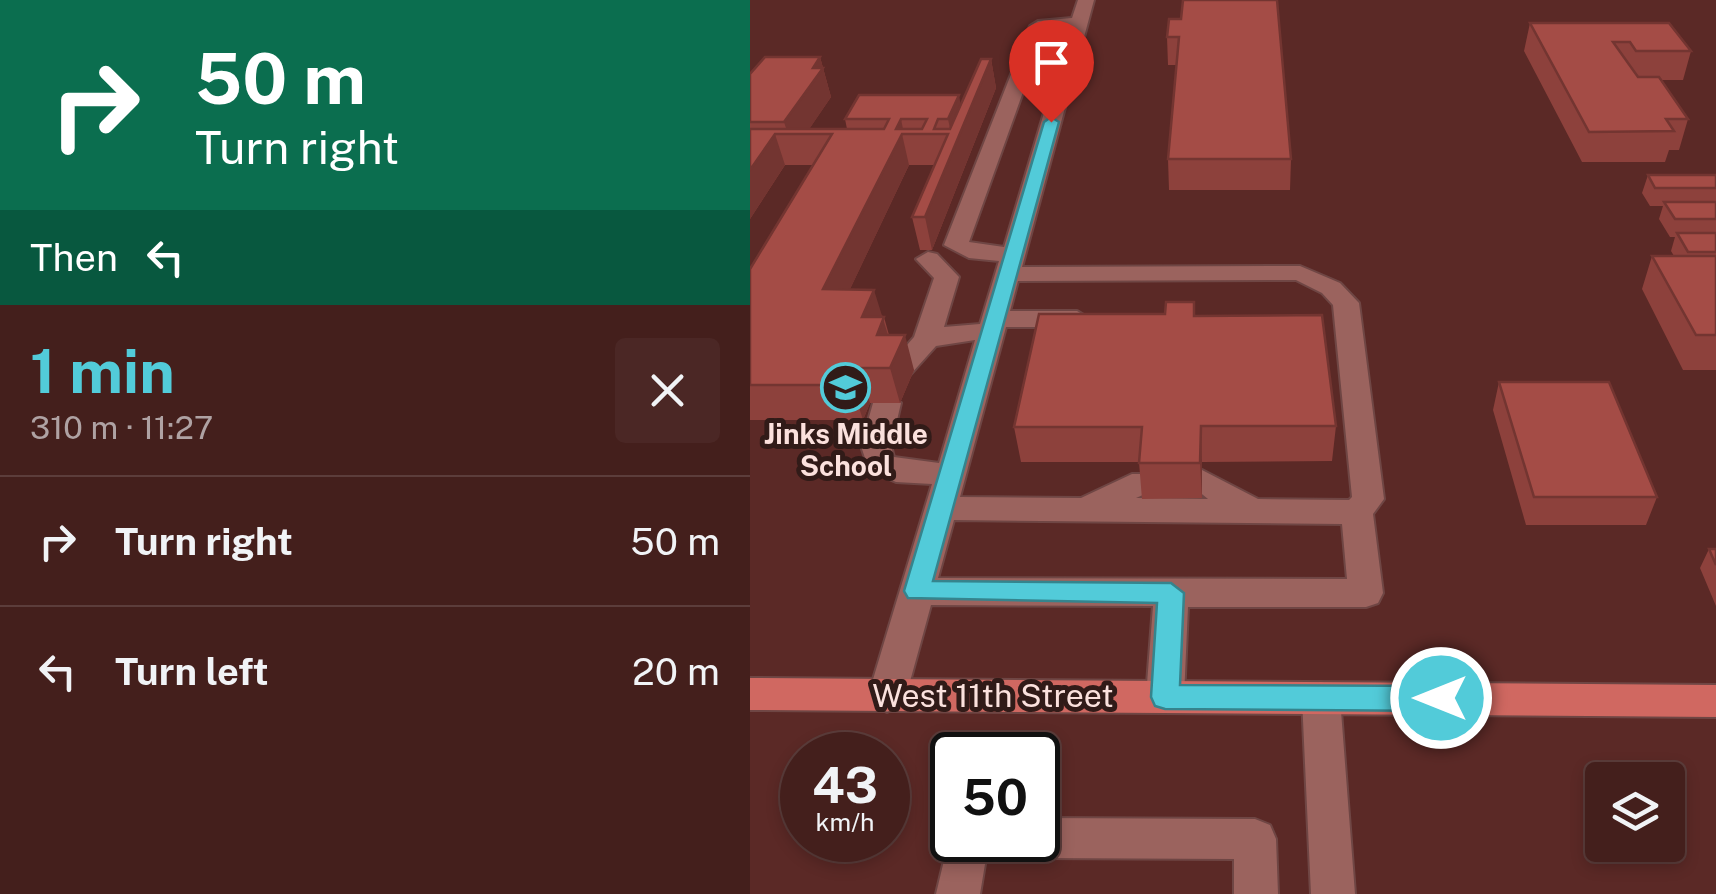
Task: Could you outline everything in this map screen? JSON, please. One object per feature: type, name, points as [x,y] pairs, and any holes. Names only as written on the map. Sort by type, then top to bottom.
[{"type":"main road","name":"West 11th Street","points":[[750,694],[1716,701]]},
{"type":"street","points":[[888,696],[1083,12]]},
{"type":"street","points":[[917,591],[1366,593],[1357,512],[1368,499],[1338,319],[1346,303],[1331,288],[1300,273],[1011,264],[956,245],[1038,26],[1083,12]]},
{"type":"street","points":[[927,337],[947,277],[928,259]]},
{"type":"street","points":[[900,369],[909,352],[927,337],[993,325],[1109,319]]},
{"type":"street","points":[[888,403],[876,446],[880,463],[896,470],[951,474]]},
{"type":"street","points":[[1202,481],[1252,510]]},
{"type":"street","points":[[1084,510],[1144,482]]},
{"type":"street","points":[[941,508],[1357,512]]},
{"type":"street","points":[[1165,697],[1171,593]]},
{"type":"street","points":[[1321,698],[1333,894]]},
{"type":"street","points":[[1060,838],[1255,839],[1256,894]]},
{"type":"street","points":[[958,894],[964,862]]},
{"type":"building","points":[[1183,0],[1277,0],[1291,159],[1168,159],[1179,37],[1167,37],[1169,19],[1181,19]]},
{"type":"building","points":[[1530,23],[1669,23],[1691,51],[1636,51],[1630,42],[1613,42],[1638,77],[1659,77],[1688,119],[1666,119],[1674,131],[1589,132]]},
{"type":"building","points":[[765,57],[820,57],[813,68],[823,68],[784,122],[750,122],[750,74]]},
{"type":"building","points":[[981,59],[991,59],[925,217],[912,217],[948,134],[902,134],[823,289],[874,290],[862,317],[884,317],[877,335],[905,335],[890,368],[859,368],[852,385],[750,385],[750,269],[832,134],[775,134],[750,170],[750,129],[884,129],[889,119],[845,119],[859,95],[959,95],[948,119],[938,119],[934,129],[950,129]],"holes":[[[901,119],[927,119],[922,129],[896,129]]]},
{"type":"building","points":[[1648,175],[1716,175],[1716,188],[1655,188]]},
{"type":"building","points":[[1664,202],[1716,202],[1716,219],[1675,219]]},
{"type":"building","points":[[1677,233],[1716,233],[1716,252],[1688,252]]},
{"type":"building","points":[[1652,256],[1716,256],[1716,335],[1696,335]]},
{"type":"building","points":[[1166,302],[1194,302],[1194,316],[1322,315],[1336,426],[1201,426],[1200,463],[1139,463],[1142,427],[1014,427],[1039,314],[1165,314]]},
{"type":"building","points":[[1499,382],[1609,382],[1657,497],[1534,497]]},
{"type":"place","name":"Jinks Middle School","points":[[846,387]]},
{"type":"route","points":[[1051,122],[917,591],[1171,593],[1165,697],[1441,698]]}]
